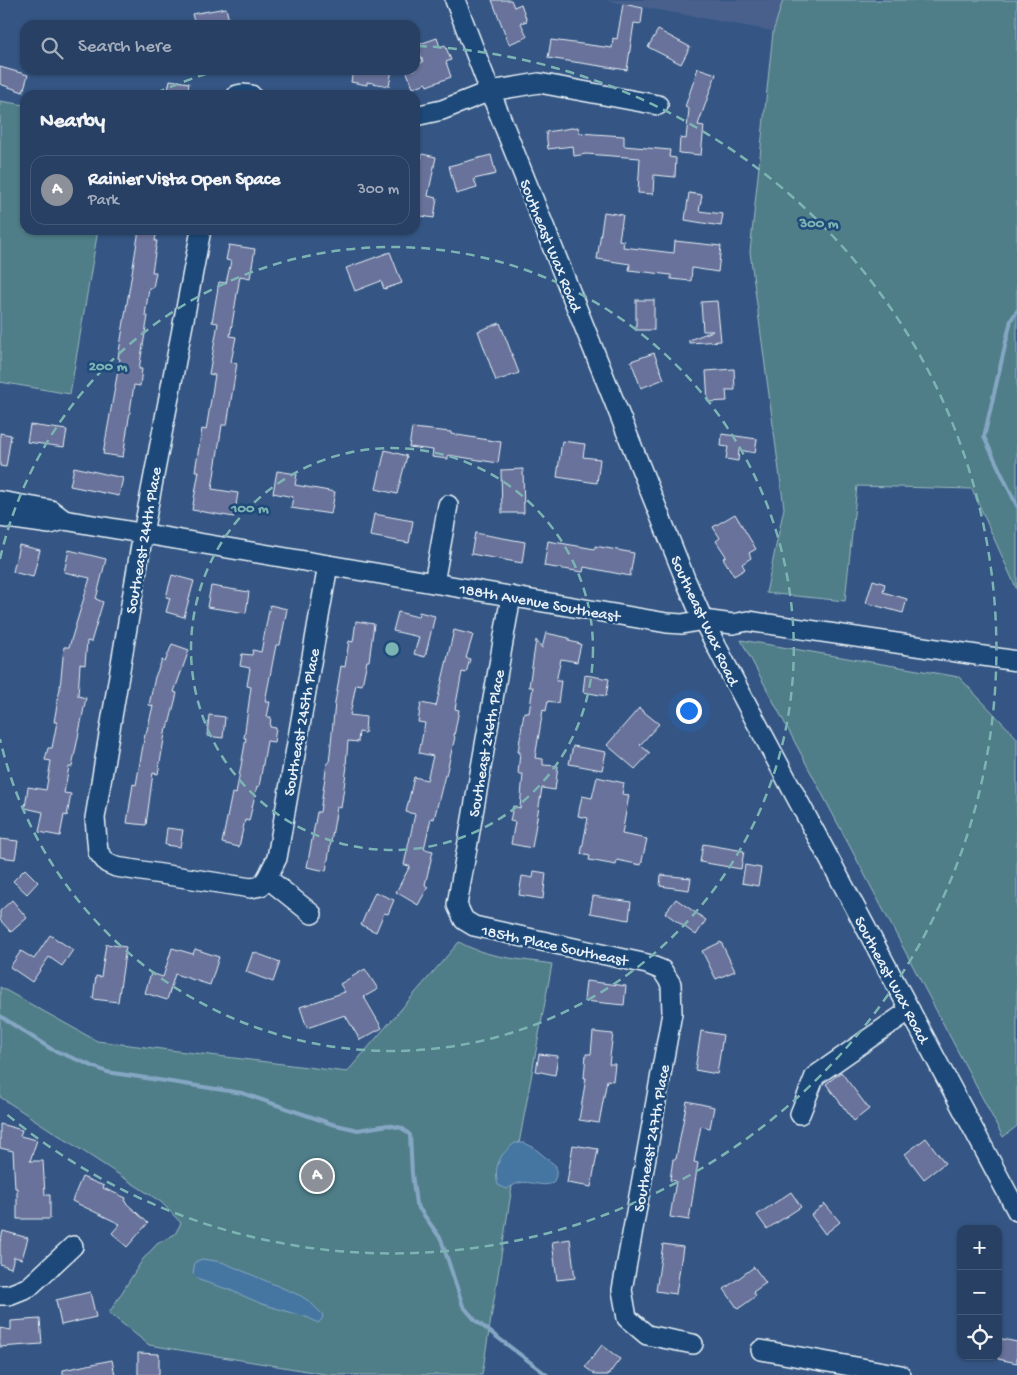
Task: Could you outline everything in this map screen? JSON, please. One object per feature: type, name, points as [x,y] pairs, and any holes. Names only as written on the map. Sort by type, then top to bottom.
[{"type":"street","name":"Southeast Wax Road","points":[[455,0],[686,582],[703,620],[1017,1211]]},
{"type":"street","points":[[420,115],[442,110],[490,91],[539,83],[658,104]]},
{"type":"street","name":"Southeast 244th Place","points":[[199,235],[143,533],[95,818],[98,852],[107,863],[116,867],[251,888],[261,886],[267,878]]},
{"type":"street","name":"188th Avenue Southeast","points":[[0,501],[50,510],[64,520]]},
{"type":"street","points":[[434,583],[448,506]]},
{"type":"street","name":"188th Avenue Southeast","points":[[0,517],[50,524],[64,520],[667,623],[682,624],[703,620],[733,624],[748,621],[1017,661]]},
{"type":"street","name":"Southeast 245th Place","points":[[267,878],[277,858],[328,565]]},
{"type":"street","name":"Southeast 246th Place","points":[[459,889],[511,596]]},
{"type":"street","points":[[267,878],[312,914]]},
{"type":"street","name":"185th Place Southeast","points":[[459,889],[457,905],[464,920],[474,926],[647,964],[662,970],[671,984]]},
{"type":"street","name":"Southeast 247th Place","points":[[671,984],[672,1013],[622,1290],[627,1318],[647,1335],[694,1344]]},
{"type":"street","points":[[800,1114],[815,1076],[910,1010]]},
{"type":"street","points":[[0,1295],[9,1295],[29,1287],[73,1246]]},
{"type":"street","points":[[761,1350],[901,1375]]},
{"type":"shaded area","points":[[605,0],[783,0],[773,31]]},
{"type":"shaded area","points":[[515,1143],[524,1143],[533,1147],[556,1166],[556,1176],[553,1183],[545,1185],[523,1182],[507,1189],[498,1185],[496,1172],[499,1161]]},
{"type":"shaded area","points":[[202,1259],[222,1262],[301,1296],[323,1315],[322,1319],[318,1323],[309,1318],[262,1304],[230,1290],[199,1280],[193,1274],[195,1262]]},
{"type":"green space","points":[[783,0],[1017,0],[1017,590],[972,489],[857,486],[845,601],[766,593],[784,508],[750,252],[773,32]]},
{"type":"green space","points":[[0,101],[20,104],[20,235],[97,235],[70,394],[0,382]]},
{"type":"green space","points":[[741,640],[959,677],[1017,738],[1017,1126],[1003,1137]]},
{"type":"green space","points":[[459,942],[493,955],[552,964],[518,1149],[482,1375],[331,1375],[149,1345],[109,1313],[143,1259],[157,1244],[175,1234],[181,1223],[161,1202],[0,1097],[0,987],[97,1041],[347,1072]]},
{"type":"building","points":[[492,0],[511,0],[514,7],[521,4],[527,21],[521,23],[527,37],[509,44]]},
{"type":"building","points":[[623,4],[643,8],[641,24],[634,23],[627,70],[548,58],[551,40],[612,48],[613,38],[617,39]]},
{"type":"building","points":[[226,8],[229,20],[194,20],[192,14]]},
{"type":"building","points":[[658,30],[690,47],[681,64],[648,47]]},
{"type":"building","points":[[437,38],[440,47],[445,45],[451,60],[446,62],[451,77],[427,86],[426,83],[413,88],[408,75],[420,75],[420,63],[423,62],[420,54],[420,44]]},
{"type":"building","points":[[0,67],[20,73],[20,75],[28,75],[24,90],[20,91],[0,84]]},
{"type":"building","points":[[698,68],[716,74],[698,125],[704,126],[701,155],[679,153],[680,138],[686,139],[689,109],[685,107]]},
{"type":"building","points":[[352,75],[391,75],[389,86],[367,82],[367,85],[351,82]]},
{"type":"building","points":[[170,80],[189,83],[188,90],[168,90]]},
{"type":"building","points":[[578,127],[579,133],[624,136],[624,146],[670,150],[669,157],[676,158],[675,177],[654,175],[653,194],[638,193],[640,158],[586,154],[574,156],[573,146],[548,149],[546,132]]},
{"type":"building","points":[[422,154],[436,157],[428,196],[437,198],[434,218],[420,216]]},
{"type":"building","points":[[491,155],[496,174],[474,179],[477,188],[456,194],[449,166]]},
{"type":"building","points":[[689,193],[702,195],[699,211],[723,214],[721,226],[685,220]]},
{"type":"building","points":[[604,212],[623,215],[619,240],[624,241],[623,247],[674,253],[675,241],[721,246],[718,272],[692,268],[691,281],[671,279],[671,275],[629,270],[630,264],[597,259]]},
{"type":"building","points":[[138,235],[156,235],[155,241],[157,241],[152,272],[156,272],[153,288],[149,288],[145,316],[148,316],[139,369],[142,369],[140,386],[134,385],[123,457],[103,454],[120,359],[118,358]]},
{"type":"building","points":[[229,245],[255,249],[250,278],[240,276],[230,336],[236,337],[231,362],[237,363],[227,425],[222,425],[212,489],[238,493],[234,517],[192,510],[199,471],[195,471],[202,429],[206,430],[215,375],[209,374],[218,323],[212,322],[219,282],[226,283],[231,261],[226,260]]},
{"type":"building","points":[[390,252],[402,283],[384,289],[381,281],[355,291],[346,268]]},
{"type":"building","points":[[636,300],[654,300],[654,330],[636,330]]},
{"type":"building","points":[[717,301],[721,341],[689,343],[689,340],[713,331],[703,331],[701,302]]},
{"type":"building","points":[[500,323],[519,373],[496,381],[478,331]]},
{"type":"building","points":[[654,353],[664,379],[641,388],[631,361]]},
{"type":"building","points":[[734,369],[735,390],[726,390],[727,401],[708,402],[706,371]]},
{"type":"building","points":[[30,425],[67,430],[64,447],[27,442]]},
{"type":"building","points":[[412,428],[451,432],[451,434],[501,442],[498,463],[448,455],[448,459],[432,457],[433,450],[409,447]]},
{"type":"building","points":[[0,433],[11,435],[6,467],[0,466]]},
{"type":"building","points":[[722,434],[757,439],[755,453],[739,450],[738,461],[726,459],[728,447],[721,446]]},
{"type":"building","points":[[562,441],[585,444],[583,457],[600,459],[597,483],[557,477]]},
{"type":"building","points":[[385,450],[407,456],[397,494],[376,489]]},
{"type":"building","points":[[74,467],[123,478],[119,496],[70,486]]},
{"type":"building","points":[[523,469],[524,513],[502,513],[501,470]]},
{"type":"building","points":[[277,471],[297,474],[295,485],[335,492],[331,514],[291,508],[293,497],[273,493]]},
{"type":"building","points":[[374,514],[413,521],[409,543],[370,536]]},
{"type":"building","points":[[735,514],[756,549],[749,553],[751,558],[742,564],[745,569],[734,576],[723,558],[726,556],[716,541],[720,538],[713,527]]},
{"type":"building","points":[[475,533],[525,542],[522,563],[471,554]]},
{"type":"building","points":[[548,541],[595,549],[595,546],[634,553],[630,576],[584,567],[583,572],[544,566]]},
{"type":"building","points":[[19,545],[40,550],[33,577],[13,572]]},
{"type":"building","points":[[69,550],[106,559],[96,599],[103,602],[91,642],[87,641],[85,665],[80,664],[78,696],[86,698],[72,767],[69,767],[64,793],[71,794],[67,816],[64,815],[60,836],[39,832],[43,812],[25,808],[28,787],[46,790],[51,761],[45,760],[48,748],[52,748],[57,722],[54,722],[64,647],[69,647],[90,578],[64,572]]},
{"type":"building","points":[[172,575],[194,581],[184,617],[166,612],[170,598],[166,597]]},
{"type":"building","points":[[873,580],[885,584],[883,592],[907,599],[903,613],[866,603]]},
{"type":"building","points":[[211,586],[249,592],[246,613],[207,607]]},
{"type":"building","points":[[270,605],[287,609],[280,645],[276,645],[265,702],[270,702],[267,717],[271,717],[270,727],[276,728],[274,742],[267,741],[259,787],[257,786],[249,821],[245,820],[239,847],[222,843],[232,793],[236,794],[246,738],[244,738],[251,687],[247,686],[250,668],[240,666],[242,654],[252,655],[253,650],[261,652]]},
{"type":"building","points":[[398,612],[418,617],[419,612],[435,616],[425,657],[414,654],[419,637],[393,631]]},
{"type":"building","points":[[356,621],[374,624],[369,661],[367,661],[362,685],[356,684],[350,715],[366,717],[365,733],[359,732],[358,742],[348,741],[347,766],[341,808],[337,807],[326,871],[307,867],[317,812],[320,812],[327,763],[329,763],[341,666],[345,667],[349,641],[353,642]]},
{"type":"building","points":[[454,630],[473,635],[466,658],[470,659],[466,673],[462,672],[455,709],[459,710],[455,737],[434,819],[431,818],[424,849],[433,851],[425,885],[428,887],[418,905],[396,892],[410,866],[404,865],[415,814],[406,812],[414,777],[427,780],[433,756],[419,753],[425,723],[418,722],[421,703],[436,706]]},
{"type":"building","points":[[546,633],[569,638],[569,641],[581,644],[577,662],[561,659],[556,681],[561,681],[558,703],[548,701],[546,711],[543,710],[535,758],[543,759],[543,765],[558,766],[555,790],[542,788],[532,848],[511,844],[515,822],[510,821],[513,806],[520,808],[523,774],[518,774],[520,752],[518,752],[524,712],[529,713],[533,687],[529,687],[536,640],[542,648]]},
{"type":"building","points":[[172,644],[189,650],[174,692],[177,693],[168,729],[166,728],[158,774],[153,773],[146,825],[127,823],[133,784],[136,785],[145,734],[153,706],[149,705],[155,677],[162,660],[165,662]]},
{"type":"building","points":[[585,675],[609,679],[606,696],[583,692]]},
{"type":"building","points":[[639,708],[659,724],[640,745],[650,753],[635,769],[607,745]]},
{"type":"building","points":[[209,715],[225,717],[223,738],[207,736]]},
{"type":"building","points":[[573,746],[606,752],[602,770],[569,764]]},
{"type":"building","points":[[597,777],[624,783],[622,794],[629,795],[622,834],[647,839],[641,865],[617,860],[616,865],[589,860],[590,856],[581,854],[588,818],[578,816],[582,796],[592,798]]},
{"type":"building","points":[[167,828],[183,830],[180,847],[165,845]]},
{"type":"building","points":[[0,839],[18,841],[15,859],[0,857]]},
{"type":"building","points":[[703,844],[744,851],[741,869],[700,862]]},
{"type":"building","points":[[745,865],[761,868],[758,886],[742,883]]},
{"type":"building","points":[[25,869],[38,882],[27,894],[13,881]]},
{"type":"building","points":[[534,871],[546,873],[543,899],[519,895],[522,876],[533,878]]},
{"type":"building","points":[[661,875],[691,878],[689,890],[660,886]]},
{"type":"building","points":[[375,892],[394,900],[388,914],[384,913],[376,932],[361,925]]},
{"type":"building","points":[[593,896],[631,902],[629,920],[590,913]]},
{"type":"building","points":[[676,899],[706,920],[696,935],[665,913]]},
{"type":"building","points":[[12,900],[27,918],[11,932],[0,920],[0,911]]},
{"type":"building","points":[[50,935],[73,950],[62,966],[49,957],[32,982],[10,967],[21,951],[34,959]]},
{"type":"building","points":[[721,942],[735,971],[716,979],[702,951]]},
{"type":"building","points":[[106,944],[126,947],[118,1002],[93,999],[96,976],[101,977]]},
{"type":"building","points":[[172,948],[193,954],[195,949],[219,957],[210,985],[175,974],[167,1000],[145,993],[151,973],[163,977]]},
{"type":"building","points":[[253,952],[280,962],[273,982],[246,972]]},
{"type":"building","points":[[365,969],[378,989],[364,997],[382,1028],[360,1040],[345,1015],[307,1028],[300,1007],[345,992],[340,984]]},
{"type":"building","points":[[586,981],[626,986],[624,1005],[584,1001]]},
{"type":"building","points":[[701,1031],[723,1035],[717,1074],[695,1070]]},
{"type":"building","points":[[593,1032],[613,1034],[609,1064],[615,1064],[613,1081],[607,1080],[599,1123],[579,1120],[586,1078],[584,1078],[586,1054],[591,1054]]},
{"type":"building","points":[[539,1054],[558,1056],[555,1075],[536,1071]]},
{"type":"building","points":[[841,1072],[869,1109],[854,1121],[826,1084]]},
{"type":"building","points":[[687,1101],[714,1107],[710,1128],[701,1126],[694,1162],[698,1163],[689,1220],[670,1217],[676,1181],[670,1180],[673,1159],[676,1159]]},
{"type":"building","points":[[0,1124],[22,1130],[20,1136],[37,1140],[30,1161],[43,1161],[45,1195],[50,1195],[50,1219],[17,1219],[17,1188],[15,1188],[13,1151],[0,1148]]},
{"type":"building","points":[[926,1138],[945,1163],[924,1179],[905,1154]]},
{"type":"building","points":[[573,1145],[598,1149],[591,1187],[567,1183]]},
{"type":"building","points":[[82,1177],[126,1198],[125,1202],[148,1223],[127,1247],[112,1233],[120,1224],[72,1201]]},
{"type":"building","points":[[791,1192],[801,1207],[767,1229],[757,1215]]},
{"type":"building","points":[[825,1204],[840,1222],[825,1234],[811,1215]]},
{"type":"building","points":[[3,1231],[28,1238],[22,1259],[14,1257],[11,1268],[0,1264],[0,1242]]},
{"type":"building","points":[[570,1239],[575,1278],[557,1280],[552,1242]]},
{"type":"building","points":[[663,1244],[683,1247],[676,1294],[656,1291]]},
{"type":"building","points":[[754,1267],[766,1283],[753,1292],[756,1296],[738,1309],[724,1289]]},
{"type":"building","points":[[90,1292],[96,1317],[61,1325],[56,1300]]},
{"type":"building","points":[[40,1319],[42,1344],[0,1347],[0,1328],[11,1330],[11,1321]]},
{"type":"building","points":[[1002,1339],[1017,1342],[1017,1363],[1002,1360]]},
{"type":"building","points":[[602,1345],[620,1359],[608,1375],[596,1375],[585,1367]]},
{"type":"building","points":[[138,1353],[159,1354],[159,1375],[138,1375]]},
{"type":"building","points":[[112,1360],[115,1375],[63,1375],[63,1370]]},
{"type":"waterway","points":[[1017,311],[1011,320],[984,437],[1017,506]]},
{"type":"waterway","points":[[0,1016],[51,1049],[107,1072],[242,1093],[332,1124],[358,1130],[388,1125],[402,1128],[410,1135],[416,1204],[441,1239],[463,1306],[476,1321],[547,1375]]},
{"type":"place","name":"Rainier Vista Open Space","points":[[317,1176]]}]
